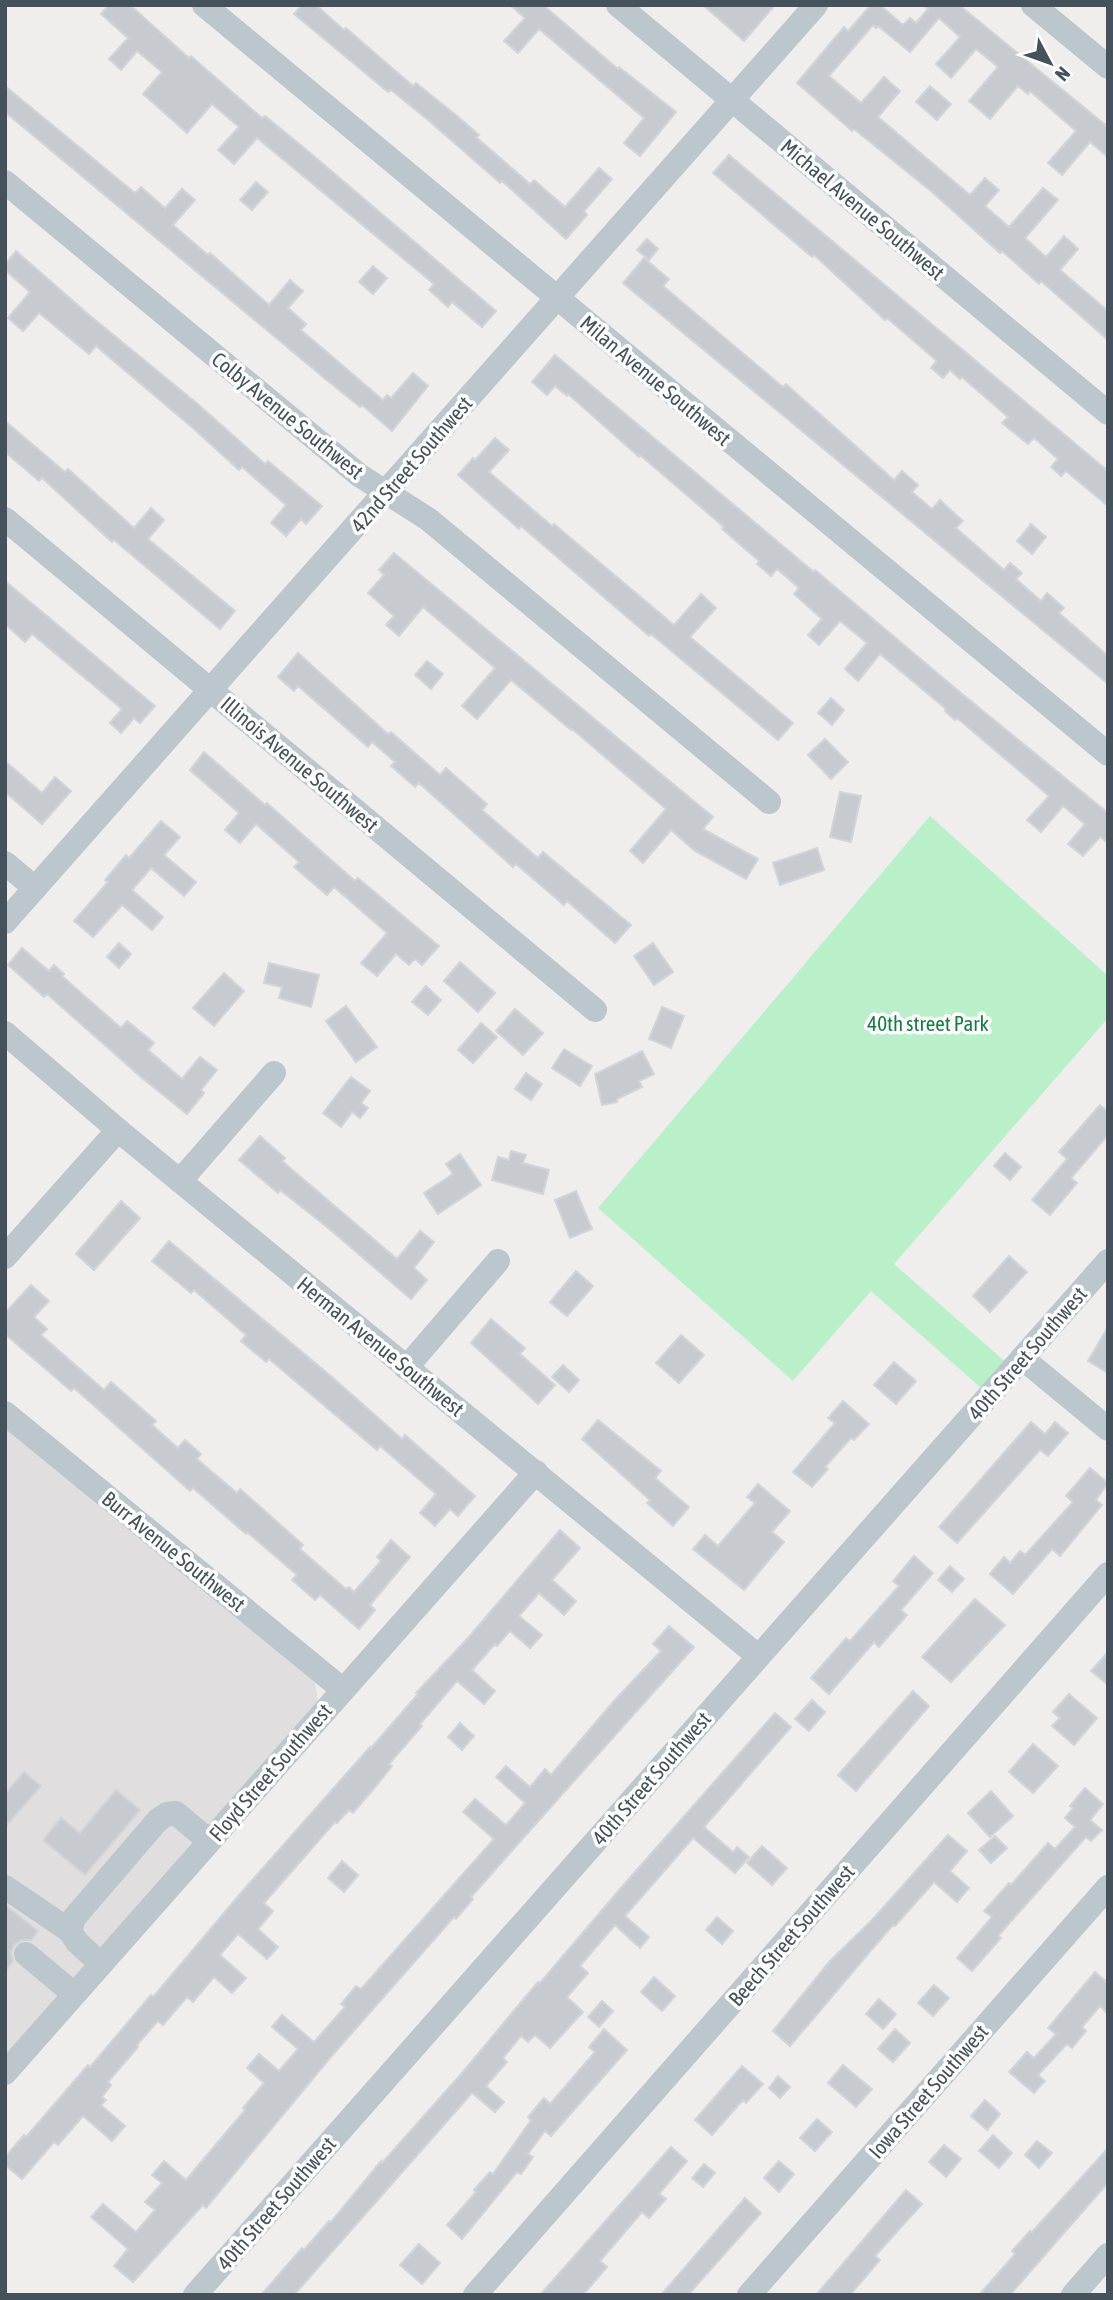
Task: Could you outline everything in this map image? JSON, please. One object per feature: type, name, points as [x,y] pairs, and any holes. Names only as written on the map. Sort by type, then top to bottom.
[{"type":"street","name":"Milan Avenue Southwest","points":[[204,5],[1108,754]]},
{"type":"street","name":"Michael Avenue Southwest","points":[[618,5],[1108,413]]},
{"type":"street","name":"42nd Street Southwest","points":[[5,922],[816,5]]},
{"type":"street","points":[[1033,5],[1108,67]]},
{"type":"street","name":"Colby Avenue Southwest","points":[[5,182],[359,475],[428,519],[769,802]]},
{"type":"street","name":"Illinois Avenue Southwest","points":[[5,519],[595,1010]]},
{"type":"street","points":[[5,863],[35,888]]},
{"type":"street","name":"Herman Avenue Southwest","points":[[5,1033],[118,1130],[758,1656]]},
{"type":"street","points":[[180,1181],[274,1073]]},
{"type":"street","points":[[5,1258],[118,1130]]},
{"type":"street","points":[[406,1368],[498,1261]]},
{"type":"street","name":"40th Street Southwest","points":[[195,2295],[1108,1261]]},
{"type":"street","points":[[1023,1358],[1108,1429]]},
{"type":"street","name":"Burr Avenue Southwest","points":[[5,1413],[342,1689]]},
{"type":"street","name":"Floyd Street Southwest","points":[[5,2073],[536,1472]]},
{"type":"street","name":"Beech Street Southwest","points":[[475,2295],[1108,1574]]},
{"type":"street","points":[[70,1931],[74,1918],[158,1820],[167,1814],[176,1813],[209,1841]]},
{"type":"street","name":"Iowa Street Southwest","points":[[749,2295],[1108,1886]]},
{"type":"street","points":[[5,1887],[70,1931],[77,1942],[101,1964]]},
{"type":"street","points":[[26,1954],[74,1994]]},
{"type":"street","points":[[1073,2295],[1108,2255]]},
{"type":"shaded area","points":[[5,1423],[315,1682],[318,1701],[5,2059]]},
{"type":"green space","name":"40th street Park","points":[[930,816],[1108,976],[1108,1018],[894,1264],[1009,1365],[989,1395],[871,1291],[793,1381],[598,1208]]},
{"type":"building","points":[[109,5],[130,5],[189,58],[191,56],[262,118],[265,116],[302,146],[496,311],[482,327],[452,302],[448,307],[429,290],[434,284],[257,138],[234,164],[218,150],[239,127],[212,104],[187,133],[143,94],[162,72],[137,51],[121,70],[109,59],[128,38],[101,14]]},
{"type":"building","points":[[302,5],[316,5],[344,30],[346,28],[413,86],[416,83],[456,115],[479,135],[476,137],[530,184],[534,180],[565,207],[599,168],[612,179],[584,211],[587,215],[566,239],[502,181],[500,183],[428,120],[391,90],[388,92],[294,14]]},
{"type":"building","points":[[510,5],[543,5],[618,69],[619,67],[676,112],[640,156],[624,143],[644,118],[539,29],[518,53],[504,41],[525,18]]},
{"type":"building","points":[[703,5],[775,5],[744,41]]},
{"type":"building","points":[[871,5],[880,5],[903,25],[910,18],[916,23],[928,9],[924,5],[959,5],[1108,127],[1108,157],[1090,142],[1062,175],[1048,163],[1076,131],[1030,91],[1028,94],[1018,86],[990,119],[969,101],[998,67],[976,49],[951,78],[936,64],[960,37],[939,18],[910,52],[878,26],[876,28],[873,25],[829,76],[861,103],[884,77],[900,91],[878,117],[970,195],[985,178],[999,190],[985,206],[1009,227],[1043,188],[1058,200],[1025,238],[1046,257],[1064,236],[1078,249],[1060,270],[1108,311],[1108,340],[1041,281],[1039,284],[1002,251],[1000,253],[932,192],[854,129],[852,131],[797,83],[844,27],[848,31]]},
{"type":"building","points":[[5,86],[135,193],[141,187],[165,208],[182,189],[195,200],[173,225],[208,255],[210,253],[269,305],[290,280],[303,291],[288,308],[306,324],[301,330],[383,400],[387,395],[391,398],[413,373],[428,386],[392,431],[323,377],[5,112]]},
{"type":"building","points":[[930,86],[951,104],[937,120],[916,102]]},
{"type":"building","points":[[729,155],[1108,471],[1108,506],[1066,471],[1061,476],[1051,467],[1058,459],[1034,438],[1028,444],[1002,423],[1008,417],[962,377],[960,379],[950,370],[943,378],[931,368],[937,361],[887,318],[885,320],[814,255],[812,257],[713,173]]},
{"type":"building","points":[[256,182],[268,192],[252,210],[240,200]]},
{"type":"building","points":[[647,239],[658,249],[649,260],[637,250]]},
{"type":"building","points":[[16,251],[265,464],[268,461],[322,506],[306,524],[301,519],[286,536],[271,523],[286,505],[242,467],[239,470],[96,346],[89,354],[39,313],[23,331],[8,318],[30,292],[5,270],[5,264]]},
{"type":"building","points":[[644,258],[669,279],[663,286],[783,387],[786,384],[894,480],[902,471],[918,485],[912,492],[932,509],[940,500],[963,521],[956,528],[1004,570],[1010,563],[1022,573],[1016,579],[1041,601],[1047,593],[1064,608],[1059,613],[1108,656],[1108,684],[623,283]]},
{"type":"building","points":[[373,266],[387,278],[373,294],[359,282]]},
{"type":"building","points":[[555,355],[1108,813],[1108,843],[1100,837],[1083,856],[1068,844],[1085,824],[1063,806],[1041,832],[1027,820],[1049,796],[957,718],[955,720],[946,709],[880,654],[858,681],[845,669],[867,643],[840,621],[819,645],[808,635],[822,619],[794,594],[799,588],[777,569],[771,576],[757,564],[759,561],[722,529],[724,527],[568,394],[567,396],[555,386],[547,395],[532,382]]},
{"type":"building","points":[[5,421],[65,472],[68,469],[134,528],[151,508],[164,520],[148,539],[235,611],[220,629],[114,540],[112,542],[42,478],[39,481],[5,452]]},
{"type":"building","points":[[495,438],[509,450],[489,472],[674,625],[701,594],[716,608],[690,637],[793,723],[778,740],[651,634],[649,636],[521,526],[519,529],[458,475]]},
{"type":"building","points":[[1031,524],[1046,537],[1032,554],[1017,541]]},
{"type":"building","points":[[394,553],[713,817],[703,829],[758,859],[746,879],[695,851],[671,830],[643,863],[630,851],[666,809],[511,680],[477,719],[462,706],[495,668],[423,607],[399,636],[386,625],[394,616],[368,593],[384,575],[379,570]]},
{"type":"building","points":[[5,581],[155,706],[140,723],[134,718],[121,733],[110,723],[122,709],[32,634],[25,642],[5,624]]},
{"type":"building","points":[[298,653],[388,734],[391,732],[440,775],[446,768],[487,804],[482,810],[538,858],[543,852],[631,925],[615,943],[567,901],[564,905],[516,864],[513,867],[419,783],[415,787],[391,766],[395,762],[372,742],[368,747],[298,686],[294,691],[278,677]]},
{"type":"building","points":[[427,661],[443,674],[431,689],[415,675]]},
{"type":"building","points":[[831,698],[844,710],[832,725],[818,713]]},
{"type":"building","points":[[825,739],[848,762],[831,779],[808,755]]},
{"type":"building","points":[[204,752],[265,805],[267,803],[355,881],[358,878],[439,946],[422,965],[415,959],[409,965],[396,954],[377,976],[361,963],[387,933],[334,887],[327,895],[294,867],[299,862],[256,824],[240,843],[225,830],[239,813],[190,770]]},
{"type":"building","points":[[5,761],[42,793],[55,777],[71,791],[42,824],[5,792]]},
{"type":"building","points":[[840,792],[861,796],[851,842],[830,837]]},
{"type":"building","points":[[161,821],[180,837],[164,855],[196,882],[184,896],[151,868],[132,890],[163,917],[152,930],[122,905],[93,937],[74,921],[108,882],[105,880],[126,855],[129,858]]},
{"type":"building","points":[[817,848],[824,870],[780,885],[773,863]]},
{"type":"building","points":[[119,943],[131,954],[119,968],[107,957]]},
{"type":"building","points":[[653,943],[673,972],[654,985],[634,956]]},
{"type":"building","points":[[22,948],[49,971],[54,965],[64,974],[62,976],[121,1028],[127,1021],[154,1043],[148,1050],[182,1079],[200,1057],[217,1070],[201,1090],[204,1093],[187,1114],[47,994],[44,997],[8,965]]},
{"type":"building","points":[[460,962],[495,993],[478,1012],[444,981]]},
{"type":"building","points":[[269,963],[319,975],[311,1007],[279,998],[282,987],[264,983]]},
{"type":"building","points":[[224,973],[244,991],[214,1026],[193,1008]]},
{"type":"building","points":[[426,986],[441,1000],[428,1015],[412,1002]]},
{"type":"building","points":[[346,1006],[377,1047],[356,1062],[326,1021]]},
{"type":"building","points":[[662,1007],[684,1016],[671,1048],[649,1039]]},
{"type":"building","points":[[515,1009],[543,1033],[523,1055],[496,1031]]},
{"type":"building","points":[[481,1023],[497,1037],[473,1063],[458,1050]]},
{"type":"building","points":[[564,1049],[592,1066],[580,1086],[552,1068]]},
{"type":"building","points":[[642,1051],[654,1074],[639,1081],[642,1087],[617,1099],[617,1102],[602,1105],[595,1074]]},
{"type":"building","points":[[526,1073],[542,1084],[531,1100],[515,1089]]},
{"type":"building","points":[[351,1077],[370,1091],[361,1103],[368,1108],[360,1118],[352,1112],[341,1127],[323,1113]]},
{"type":"building","points":[[1100,1105],[1108,1112],[1108,1135],[1071,1178],[1077,1183],[1050,1215],[1032,1200],[1067,1159],[1059,1152]]},
{"type":"building","points":[[260,1136],[285,1158],[282,1161],[397,1259],[420,1231],[434,1242],[414,1268],[427,1280],[411,1299],[327,1227],[280,1190],[278,1193],[239,1160]]},
{"type":"building","points":[[511,1151],[526,1155],[523,1163],[549,1170],[543,1194],[492,1180],[498,1157],[509,1160]]},
{"type":"building","points":[[1005,1153],[1021,1167],[1010,1180],[994,1166]]},
{"type":"building","points":[[460,1154],[481,1185],[438,1214],[424,1193],[453,1174],[446,1164]]},
{"type":"building","points":[[576,1191],[592,1229],[570,1238],[555,1200]]},
{"type":"building","points":[[121,1201],[140,1218],[94,1270],[76,1254]]},
{"type":"building","points":[[169,1241],[402,1439],[405,1435],[475,1496],[458,1516],[450,1509],[435,1526],[420,1513],[436,1494],[380,1446],[377,1450],[269,1359],[266,1362],[241,1341],[246,1335],[194,1290],[191,1293],[152,1261]]},
{"type":"building","points":[[1009,1256],[1027,1272],[990,1312],[973,1296]]},
{"type":"building","points":[[576,1271],[593,1286],[567,1316],[550,1302]]},
{"type":"building","points":[[31,1285],[49,1301],[34,1317],[47,1329],[41,1335],[104,1390],[111,1382],[156,1421],[152,1425],[178,1448],[185,1440],[201,1454],[197,1459],[237,1493],[240,1489],[303,1545],[300,1549],[346,1589],[349,1587],[354,1592],[381,1561],[377,1557],[391,1540],[410,1557],[370,1605],[375,1610],[359,1629],[320,1595],[315,1600],[292,1580],[297,1575],[247,1532],[246,1534],[193,1488],[190,1491],[74,1388],[71,1391],[5,1334],[5,1313]]},
{"type":"building","points":[[491,1319],[525,1348],[520,1354],[555,1385],[538,1404],[471,1343]]},
{"type":"building","points":[[1108,1327],[1108,1373],[1088,1361]]},
{"type":"building","points":[[681,1335],[704,1355],[679,1383],[656,1363]]},
{"type":"building","points":[[894,1362],[916,1381],[896,1404],[874,1385]]},
{"type":"building","points":[[563,1365],[579,1380],[569,1392],[552,1377]]},
{"type":"building","points":[[843,1401],[869,1424],[854,1440],[851,1438],[825,1467],[828,1469],[812,1487],[793,1472],[835,1423],[828,1418]]},
{"type":"building","points":[[598,1420],[661,1471],[655,1478],[689,1507],[673,1526],[647,1503],[650,1500],[582,1439]]},
{"type":"building","points":[[1031,1422],[1045,1434],[1055,1422],[1068,1433],[1048,1456],[1040,1450],[957,1543],[939,1527]]},
{"type":"building","points":[[1090,1468],[1108,1483],[1096,1500],[1102,1505],[1060,1556],[1052,1549],[1013,1594],[990,1574],[1004,1557],[1010,1563],[1020,1551],[1025,1555],[1073,1502],[1066,1496]]},
{"type":"building","points":[[758,1484],[790,1511],[772,1532],[784,1542],[744,1590],[693,1549],[705,1535],[718,1546],[755,1503],[747,1497]]},
{"type":"building","points":[[560,1530],[580,1548],[552,1580],[576,1601],[564,1615],[539,1593],[519,1616],[542,1635],[530,1648],[510,1631],[472,1670],[495,1691],[484,1704],[457,1681],[420,1724],[422,1726],[389,1764],[392,1766],[353,1813],[349,1810],[335,1822],[264,1903],[273,1911],[258,1929],[278,1947],[267,1959],[238,1934],[220,1955],[246,1978],[232,1993],[214,1977],[193,2002],[187,1997],[163,2025],[158,2021],[137,2045],[108,2082],[111,2085],[102,2097],[106,2100],[101,2105],[125,2126],[112,2141],[83,2116],[58,2145],[54,2142],[22,2179],[5,2165],[5,2157],[24,2135],[26,2137],[88,2065],[90,2067],[151,1995],[153,1997],[246,1887],[371,1748],[418,1694],[416,1693],[468,1638]]},
{"type":"building","points":[[914,1556],[933,1573],[901,1610],[907,1615],[879,1647],[874,1642],[829,1694],[811,1678],[846,1638],[850,1641],[899,1586],[893,1581]]},
{"type":"building","points":[[950,1566],[964,1579],[952,1592],[938,1580]]},
{"type":"building","points":[[975,1599],[1005,1625],[951,1682],[922,1657]]},
{"type":"building","points":[[669,1626],[694,1647],[471,1897],[473,1899],[456,1919],[454,1917],[330,2058],[206,2208],[203,2205],[133,2282],[114,2266],[128,2249],[91,2217],[103,2204],[136,2232],[155,2210],[145,2202],[162,2183],[152,2175],[164,2161],[186,2180],[245,2110],[243,2108],[264,2083],[247,2068],[259,2054],[279,2071],[298,2049],[272,2027],[282,2015],[314,2042],[345,2007],[341,2004],[356,1986],[361,1989],[494,1839],[463,1812],[475,1799],[506,1825],[525,1803],[496,1777],[506,1766],[530,1787],[545,1769],[551,1775],[661,1651],[653,1644]]},
{"type":"building","points":[[1108,1652],[1108,1685],[1091,1671]]},
{"type":"building","points":[[913,1691],[929,1706],[856,1791],[838,1775]]},
{"type":"building","points":[[1069,1694],[1097,1718],[1074,1745],[1052,1726],[1060,1718],[1053,1712]]},
{"type":"building","points":[[812,1700],[825,1712],[809,1731],[795,1719]]},
{"type":"building","points":[[775,1713],[791,1727],[704,1827],[733,1852],[737,1847],[749,1857],[735,1873],[693,1838],[625,1916],[649,1937],[640,1948],[615,1925],[580,1966],[588,1973],[567,1997],[583,2012],[550,2048],[535,2035],[528,2042],[521,2036],[503,2058],[507,2062],[486,2086],[504,2102],[495,2112],[472,2093],[294,2295],[261,2295],[302,2248],[304,2250],[329,2221],[331,2222],[381,2161],[382,2163],[462,2073],[538,1982],[540,1983]]},
{"type":"building","points":[[460,1723],[474,1736],[462,1750],[448,1737]]},
{"type":"building","points":[[1033,1744],[1058,1766],[1033,1793],[1009,1772]]},
{"type":"building","points":[[24,1772],[41,1786],[5,1827],[5,1794]]},
{"type":"building","points":[[1085,1788],[1103,1804],[1090,1820],[1102,1830],[1091,1841],[1086,1837],[998,1936],[1001,1938],[972,1971],[957,1958],[992,1917],[984,1911],[1048,1843],[1055,1849],[1075,1827],[1065,1818],[1073,1808],[1070,1806]]},
{"type":"building","points":[[116,1790],[140,1810],[85,1875],[43,1840],[61,1818],[80,1833]]},
{"type":"building","points":[[991,1791],[1013,1816],[990,1837],[968,1813]]},
{"type":"building","points":[[948,1835],[967,1851],[950,1871],[969,1888],[957,1902],[934,1882],[895,1926],[893,1925],[790,2046],[773,2031],[830,1961],[872,1920]]},
{"type":"building","points":[[995,1836],[1007,1848],[991,1863],[979,1850]]},
{"type":"building","points":[[762,1846],[787,1868],[772,1885],[747,1863]]},
{"type":"building","points":[[342,1861],[358,1875],[344,1892],[328,1878]]},
{"type":"building","points":[[5,1905],[38,1931],[31,1940],[22,1940],[14,1945],[11,1952],[13,1961],[5,1972]]},
{"type":"building","points":[[717,1917],[733,1931],[722,1944],[706,1930]]},
{"type":"building","points":[[1095,1972],[1108,1983],[1108,2014],[1100,2006],[1082,2027],[1086,2031],[1072,2048],[1067,2044],[1038,2075],[1045,2081],[1034,2093],[1009,2072],[1027,2052],[1034,2058],[1056,2034],[1048,2028]]},
{"type":"building","points":[[654,1977],[675,1996],[662,2011],[641,1992]]},
{"type":"building","points":[[934,1985],[949,1998],[933,2016],[918,2003]]},
{"type":"building","points":[[879,1999],[896,2014],[883,2029],[866,2014]]},
{"type":"building","points":[[602,2001],[613,2011],[599,2027],[588,2017]]},
{"type":"building","points":[[604,2029],[627,2050],[551,2136],[545,2131],[528,2154],[533,2157],[521,2174],[517,2172],[462,2239],[447,2225],[490,2172],[493,2174],[531,2120],[528,2117],[544,2098],[550,2104],[595,2052],[589,2047]]},
{"type":"building","points":[[895,2029],[910,2043],[893,2062],[878,2049]]},
{"type":"building","points":[[843,2065],[872,2089],[856,2107],[828,2083]]},
{"type":"building","points":[[742,2066],[763,2084],[746,2103],[743,2100],[712,2135],[695,2120]]},
{"type":"building","points":[[778,2076],[790,2087],[780,2098],[769,2088]]},
{"type":"building","points":[[985,2100],[1000,2114],[987,2130],[971,2116]]},
{"type":"building","points":[[817,2119],[832,2132],[815,2151],[800,2138]]},
{"type":"building","points":[[993,2135],[1012,2153],[999,2168],[979,2151]]},
{"type":"building","points":[[1037,2141],[1052,2153],[1039,2168],[1025,2155]]},
{"type":"building","points":[[944,2145],[961,2159],[946,2177],[929,2162]]},
{"type":"building","points":[[671,2147],[687,2161],[659,2194],[666,2199],[649,2218],[642,2212],[600,2261],[607,2267],[583,2295],[540,2295]]},
{"type":"building","points":[[1108,2148],[1108,2183],[1010,2295],[979,2295],[1015,2254],[1012,2251]]},
{"type":"building","points":[[779,2161],[794,2174],[779,2192],[764,2178]]},
{"type":"building","points":[[704,2164],[715,2173],[703,2187],[692,2178]]},
{"type":"building","points":[[906,2190],[922,2204],[875,2256],[880,2260],[850,2295],[816,2295]]},
{"type":"building","points":[[745,2198],[761,2213],[688,2295],[661,2295]]},
{"type":"building","points":[[419,2244],[440,2263],[422,2284],[400,2265]]}]
